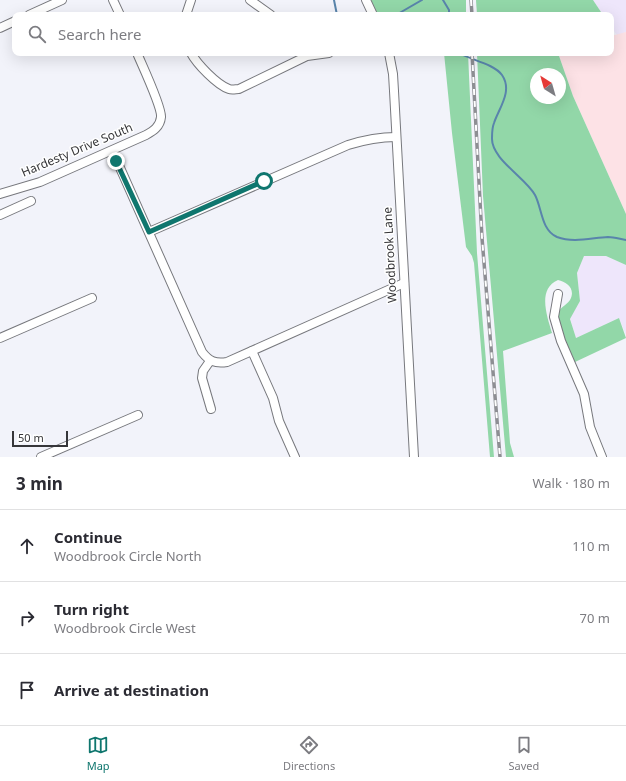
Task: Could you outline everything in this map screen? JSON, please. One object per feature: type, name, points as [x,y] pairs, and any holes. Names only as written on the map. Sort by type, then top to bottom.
[{"type":"street","points":[[36,12],[62,0]]},
{"type":"street","points":[[113,0],[119,12]]},
{"type":"street","points":[[187,12],[191,0]]},
{"type":"street","points":[[250,0],[267,12]]},
{"type":"street","points":[[366,0],[372,12]]},
{"type":"street","points":[[0,28],[12,22]]},
{"type":"street","name":"Hardesty Drive South","points":[[0,194],[40,182],[154,130],[160,122],[161,114],[159,105],[138,56]]},
{"type":"street","points":[[193,56],[210,75],[233,90],[239,89],[304,56]]},
{"type":"street","name":"Woodbrook Lane","points":[[390,56],[393,74],[414,457]]},
{"type":"street","points":[[149,232],[348,145],[363,140],[396,136]]},
{"type":"street","points":[[116,161],[202,352],[210,361],[222,363],[252,351],[404,283]]},
{"type":"street","points":[[0,215],[31,201]]},
{"type":"street","points":[[558,294],[554,317],[561,341],[584,394],[590,427],[602,457]]},
{"type":"street","points":[[0,338],[92,298]]},
{"type":"street","points":[[252,351],[273,398],[279,421],[295,457]]},
{"type":"street","points":[[210,361],[203,371],[202,378],[211,409]]},
{"type":"street","points":[[41,457],[138,415]]},
{"type":"shaded area","points":[[593,0],[626,0],[626,32],[617,35],[614,31],[614,12],[601,12]]},
{"type":"shaded area","points":[[626,32],[626,214],[573,96],[566,76],[566,68],[563,68],[559,56],[614,56],[614,35]]},
{"type":"shaded area","points":[[584,256],[606,256],[626,265],[626,335],[619,318],[576,338],[570,318],[580,301],[577,273]]},
{"type":"green space","points":[[371,0],[466,0],[466,12],[377,12]]},
{"type":"green space","points":[[476,0],[593,0],[601,12],[477,12]]},
{"type":"green space","points":[[444,56],[468,56],[477,253],[494,457],[490,457],[474,263],[472,256],[466,247]]},
{"type":"green space","points":[[477,56],[559,56],[563,68],[530,68],[530,104],[566,104],[566,76],[573,96],[626,214],[626,265],[606,256],[584,256],[577,273],[580,301],[570,319],[576,338],[619,318],[626,338],[575,362],[563,334],[558,317],[560,309],[570,300],[572,296],[571,289],[565,282],[558,280],[552,284],[548,290],[545,304],[552,333],[503,351],[510,443],[514,457],[506,457],[483,196]]},
{"type":"waterway","points":[[334,0],[336,12]]},
{"type":"waterway","points":[[401,12],[422,0]]},
{"type":"waterway","points":[[443,0],[449,12]]},
{"type":"waterway","points":[[464,56],[494,68],[502,75],[505,81],[506,93],[493,127],[493,146],[503,161],[531,189],[535,195],[545,224],[552,234],[569,240],[608,237],[626,240]]},
{"type":"railway","points":[[471,0],[472,12]]},
{"type":"railway","points":[[472,56],[482,238],[500,457]]},
{"type":"route","points":[[116,161],[149,232],[264,181]]}]
